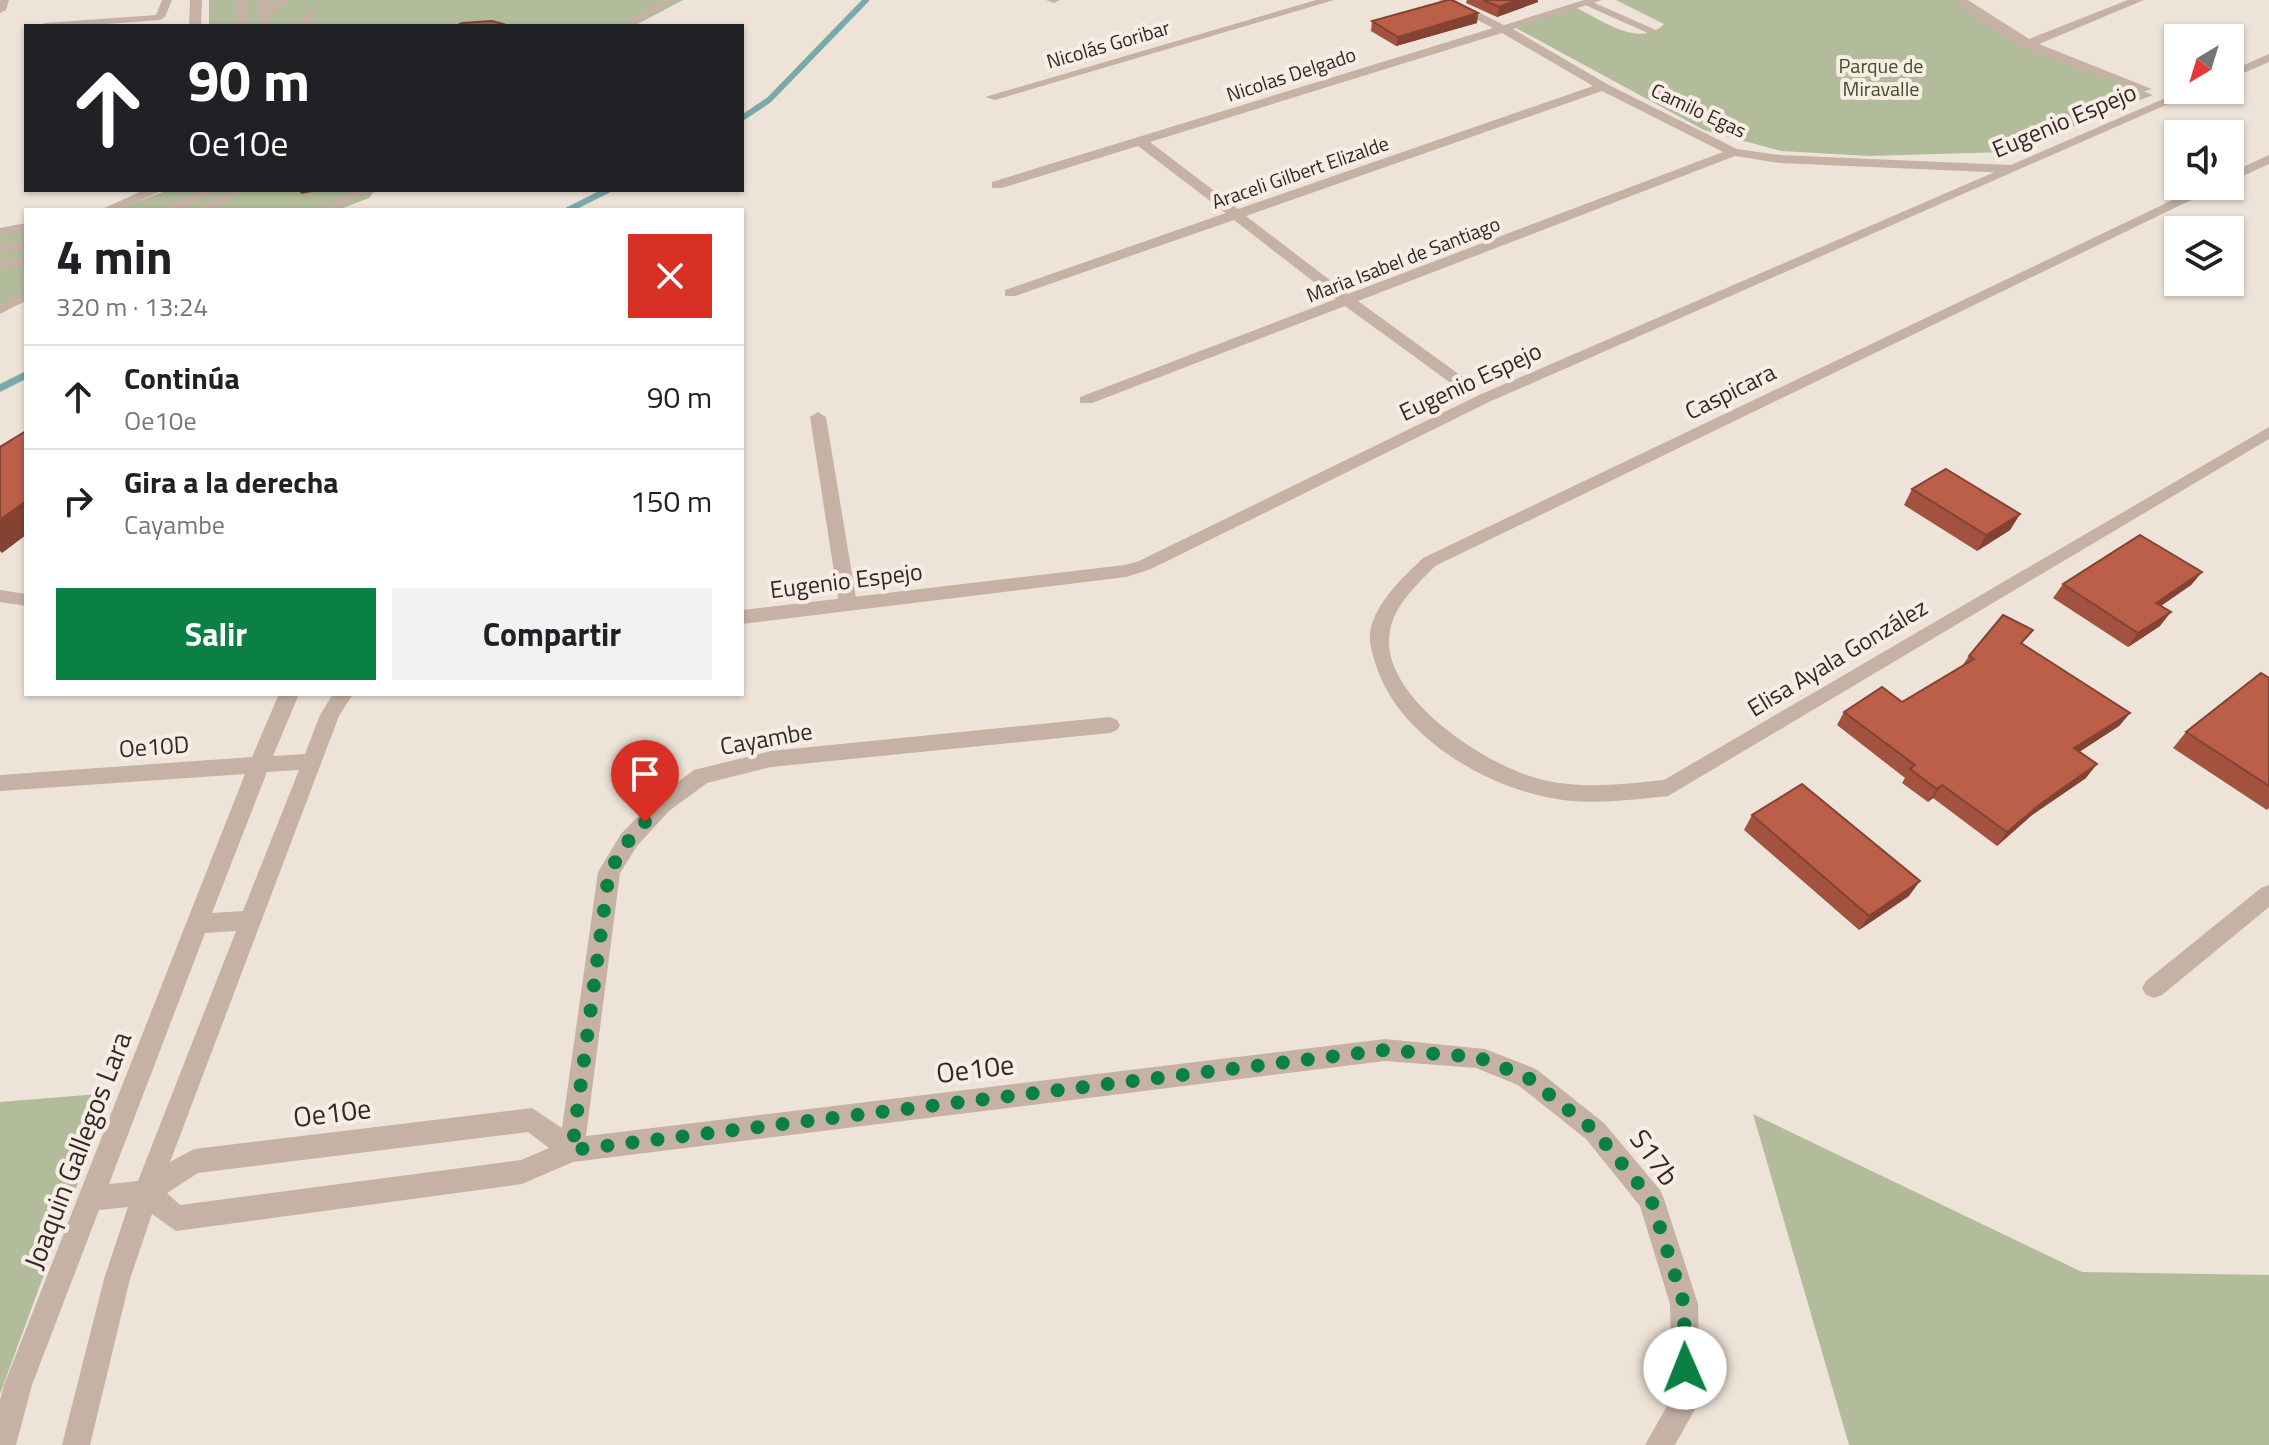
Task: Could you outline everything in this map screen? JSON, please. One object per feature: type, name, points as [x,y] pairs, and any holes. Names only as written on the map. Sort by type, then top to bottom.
[{"type":"street","points":[[0,10],[3,0]]},
{"type":"street","points":[[195,24],[196,0]]},
{"type":"street","points":[[241,24],[242,0]]},
{"type":"street","points":[[264,0],[265,20]]},
{"type":"street","points":[[265,20],[284,0]]},
{"type":"street","name":"Nicolás Goribar","points":[[991,97],[1328,0]]},
{"type":"street","name":"Camilo Egas","points":[[1445,0],[1502,28],[1603,87],[1734,152],[1779,159],[2010,169]]},
{"type":"street","points":[[1961,0],[1975,14],[2030,43],[2146,89]]},
{"type":"street","points":[[2030,43],[2138,0]]},
{"type":"street","name":"Nicolas Delgado","points":[[997,185],[1592,1]]},
{"type":"street","points":[[2244,69],[2269,58]]},
{"type":"street","name":"Araceli Gilbert Elizalde","points":[[1010,293],[1603,87]]},
{"type":"street","name":"Eugenio Espejo","points":[[744,617],[1126,571],[1145,565],[1483,399],[2164,103]]},
{"type":"street","points":[[1142,142],[1349,302],[1465,386]]},
{"type":"street","name":"Maria Isabel de Santiago","points":[[1086,400],[1349,302],[1734,152]]},
{"type":"street","points":[[2244,171],[2269,159]]},
{"type":"street","points":[[113,208],[152,192]]},
{"type":"street","points":[[173,208],[205,192]]},
{"type":"street","points":[[208,208],[236,192]]},
{"type":"street","name":"Caspicara","points":[[1414,714],[1385,671],[1379,634],[1396,595],[1429,562],[2184,200]]},
{"type":"street","points":[[0,232],[24,227]]},
{"type":"street","points":[[0,249],[24,244]]},
{"type":"street","points":[[0,265],[24,260]]},
{"type":"street","points":[[818,417],[848,604]]},
{"type":"street","name":"Elisa Ayala González","points":[[1414,714],[1472,758],[1534,786],[1610,794],[1668,788],[2269,432]]},
{"type":"street","points":[[0,596],[24,600]]},
{"type":"street","name":"Joaquin Gallegos Lara","points":[[2,1445],[18,1385],[89,1199],[288,696]]},
{"type":"street","points":[[76,1445],[117,1279],[146,1192],[330,715],[342,696]]},
{"type":"street","name":"Cayambe","points":[[572,1150],[609,872],[629,840],[662,805],[701,776],[771,759],[1110,725]]},
{"type":"street","name":"Oe10D","points":[[0,783],[312,761]]},
{"type":"street","points":[[2154,988],[2269,894]]},
{"type":"street","points":[[197,924],[251,920]]},
{"type":"street","name":"Oe10e","points":[[146,1192],[176,1218],[522,1172],[572,1150],[1385,1050]]},
{"type":"street","name":"S17b","points":[[1385,1050],[1477,1057],[1527,1077],[1595,1131],[1651,1199],[1684,1304],[1686,1400],[1659,1445]]},
{"type":"street","name":"Oe10e","points":[[89,1199],[146,1192],[194,1161],[532,1120],[572,1150]]},
{"type":"lane","points":[[71,24],[160,17],[167,0]]},
{"type":"lane","points":[[627,24],[669,0]]},
{"type":"lane","points":[[1592,1],[1653,32]]},
{"type":"lane","points":[[305,24],[312,12]]},
{"type":"lane","points":[[330,208],[360,192]]},
{"type":"lane","points":[[0,309],[24,297]]},
{"type":"green space","points":[[209,0],[683,0],[638,24],[209,24]]},
{"type":"green space","name":"Parque de Miravalle","points":[[1616,0],[1962,0],[2027,44],[2153,95],[2007,152],[1869,156],[1781,151],[1704,130],[1516,28],[1575,7],[1631,33],[1654,31],[1664,24]]},
{"type":"green space","points":[[163,192],[374,192],[369,198],[343,208],[120,208]]},
{"type":"green space","points":[[24,230],[24,301],[0,314],[0,236]]},
{"type":"green space","points":[[111,1093],[0,1394],[0,1102]]},
{"type":"green space","points":[[1753,1114],[2082,1272],[2269,1275],[2269,1445],[1849,1445]]},
{"type":"building","points":[[1448,0],[1478,13],[1398,37],[1372,21]]},
{"type":"building","points":[[1483,0],[1518,0],[1499,7]]},
{"type":"building","points":[[492,21],[503,24],[460,24]]},
{"type":"building","points":[[24,432],[24,502],[0,520],[0,447]]},
{"type":"building","points":[[1946,469],[2020,514],[1986,535],[1912,489]]},
{"type":"building","points":[[2140,535],[2202,572],[2156,603],[2171,612],[2138,633],[2063,584]]},
{"type":"building","points":[[2003,615],[2033,630],[2021,643],[2130,713],[2074,748],[2097,764],[2007,832],[1942,785],[1937,789],[1910,769],[1915,765],[1844,712],[1882,687],[1902,702],[1974,659],[1969,656]]},
{"type":"building","points":[[2261,673],[2269,678],[2269,786],[2186,732]]},
{"type":"building","points":[[1802,784],[1920,881],[1869,916],[1752,815]]},
{"type":"waterway","points":[[744,117],[769,100],[866,0]]},
{"type":"waterway","points":[[572,208],[604,192]]},
{"type":"waterway","points":[[0,388],[24,376]]},
{"type":"route","points":[[645,822],[629,840],[609,872],[572,1150],[1385,1050],[1477,1057],[1527,1077],[1595,1131],[1651,1199],[1684,1304],[1685,1368]]}]
